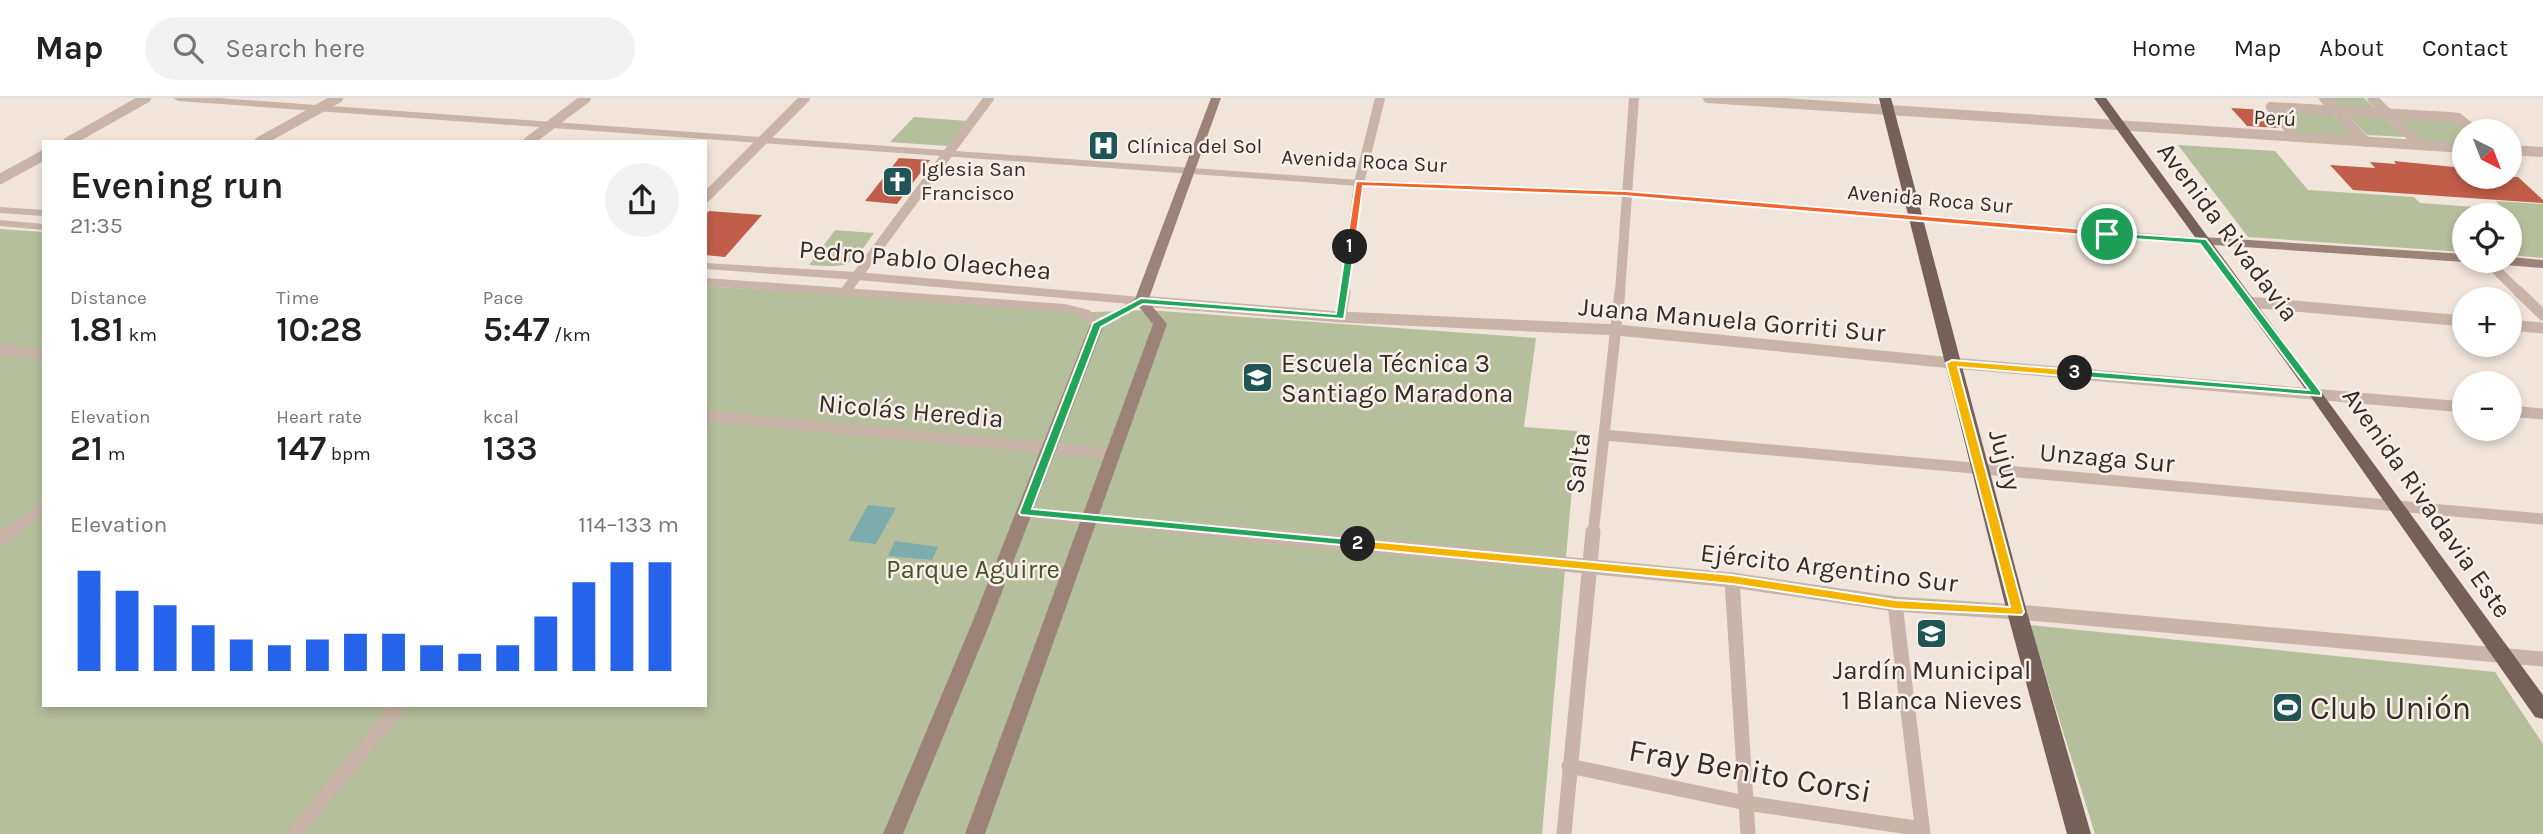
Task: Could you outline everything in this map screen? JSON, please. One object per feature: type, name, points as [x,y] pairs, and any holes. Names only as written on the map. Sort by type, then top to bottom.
[{"type":"main road","points":[[893,834],[1025,513],[1097,325],[1141,301],[1216,98]]},
{"type":"main road","name":"Avenida Rivadavia","points":[[2100,98],[2317,394]]},
{"type":"main road","name":"Jujuy","points":[[1886,105],[2017,612],[2079,834]]},
{"type":"main road","name":"Avenida Roca Sur","points":[[2203,241],[2452,257]]},
{"type":"main road","points":[[2522,262],[2543,264]]},
{"type":"main road","points":[[975,834],[1160,324],[1141,301]]},
{"type":"main road","name":"Avenida Rivadavia Este","points":[[2317,394],[2543,711]]},
{"type":"street","points":[[72,140],[146,98]]},
{"type":"street","name":"Avenida Roca Sur","points":[[178,98],[1359,183],[1625,194],[2203,241]]},
{"type":"street","points":[[263,140],[338,98]]},
{"type":"street","points":[[531,140],[586,98]]},
{"type":"street","points":[[707,196],[805,98]]},
{"type":"street","points":[[845,293],[989,98]]},
{"type":"street","points":[[1341,317],[1359,183],[1380,98]]},
{"type":"street","name":"Salta","points":[[1564,834],[1589,566],[1617,330],[1634,98]]},
{"type":"street","name":"Perú","points":[[1708,98],[1886,105],[2119,127],[2452,147]]},
{"type":"street","points":[[2323,98],[2366,142]]},
{"type":"street","points":[[2372,98],[2420,145]]},
{"type":"street","name":"Perú","points":[[2296,137],[2271,107],[2459,119]]},
{"type":"street","points":[[2522,151],[2543,152]]},
{"type":"street","points":[[0,179],[42,156]]},
{"type":"street","points":[[0,210],[42,213]]},
{"type":"street","points":[[0,223],[42,228]]},
{"type":"street","name":"Pedro Pablo Olaechea","points":[[707,266],[857,276],[1141,301]]},
{"type":"street","points":[[2499,273],[2543,315]]},
{"type":"street","name":"Pedro Pablo Olaechea","points":[[707,282],[1065,308],[1090,316],[1097,325]]},
{"type":"street","name":"Juana Manuela Gorriti Sur","points":[[1141,301],[1341,317],[1617,330],[1952,363],[2452,406]]},
{"type":"street","points":[[2249,302],[2452,320]]},
{"type":"street","points":[[2522,326],[2543,328]]},
{"type":"street","points":[[0,350],[42,354]]},
{"type":"street","points":[[2522,412],[2543,414]]},
{"type":"street","name":"Nicolás Heredia","points":[[707,416],[1050,446],[1113,454]]},
{"type":"street","name":"Unzaga Sur","points":[[1604,435],[2543,519]]},
{"type":"street","points":[[0,540],[42,508]]},
{"type":"street","name":"Ejército Argentino Sur","points":[[1025,513],[1732,580],[1895,604],[2017,612],[2543,659]]},
{"type":"street","points":[[1732,580],[1748,834]]},
{"type":"street","points":[[1895,604],[1922,831]]},
{"type":"street","points":[[294,834],[398,707]]},
{"type":"street","name":"Fray Benito Corsi","points":[[1569,766],[1746,803],[1922,831]]},
{"type":"green space","points":[[2330,98],[2364,98],[2405,137],[2367,135]]},
{"type":"green space","points":[[2277,110],[2331,113],[2355,137],[2299,133]]},
{"type":"green space","points":[[914,117],[968,121],[947,146],[890,142]]},
{"type":"green space","points":[[2397,117],[2452,120],[2452,143],[2423,141]]},
{"type":"green space","points":[[2178,145],[2275,151],[2308,190],[2414,197],[2420,203],[2452,205],[2452,251],[2248,237]]},
{"type":"green space","points":[[2496,201],[2543,204],[2543,258],[2522,256],[2522,203]]},
{"type":"green space","name":"Parque Aguirre","points":[[0,229],[42,232],[42,707],[707,707],[707,286],[1094,312],[1148,310],[1536,338],[1524,427],[1577,431],[1542,834],[0,834]]},
{"type":"green space","points":[[835,230],[874,233],[860,253],[848,263],[834,266],[809,265]]},
{"type":"green space","name":"Club Unión","points":[[2030,625],[2495,672],[2543,744],[2543,834],[2095,834]]},
{"type":"water","points":[[868,505],[896,508],[876,544],[848,541]]},
{"type":"water","points":[[895,541],[938,547],[932,560],[888,556]]},
{"type":"building","points":[[2231,108],[2264,110],[2279,128],[2247,126]]},
{"type":"building","name":"Iglesia San Francisco","points":[[899,158],[930,160],[897,204],[865,201]]},
{"type":"building","points":[[2394,161],[2452,167],[2452,189],[2522,189],[2522,181],[2543,203],[2353,190],[2330,165],[2375,168],[2370,162],[2396,164]]},
{"type":"building","points":[[707,213],[762,215],[725,257],[707,255]]},
{"type":"place","name":"Clínica del Sol","points":[[1104,146]]},
{"type":"place","name":"Iglesia San Francisco","points":[[898,181]]},
{"type":"place","name":"Escuela Técnica 3 Santiago Maradona","points":[[1258,378]]},
{"type":"place","name":"Jardín Municipal 1 Blanca Nieves","points":[[1932,634]]},
{"type":"place","name":"Club Unión","points":[[2287,708]]},
{"type":"route","points":[[1359,183],[1625,194],[2107,234],[2203,241],[2317,394],[1952,363],[2017,612],[1895,604],[1732,580],[1025,513],[1097,325],[1141,301],[1341,317],[1359,183]]}]
